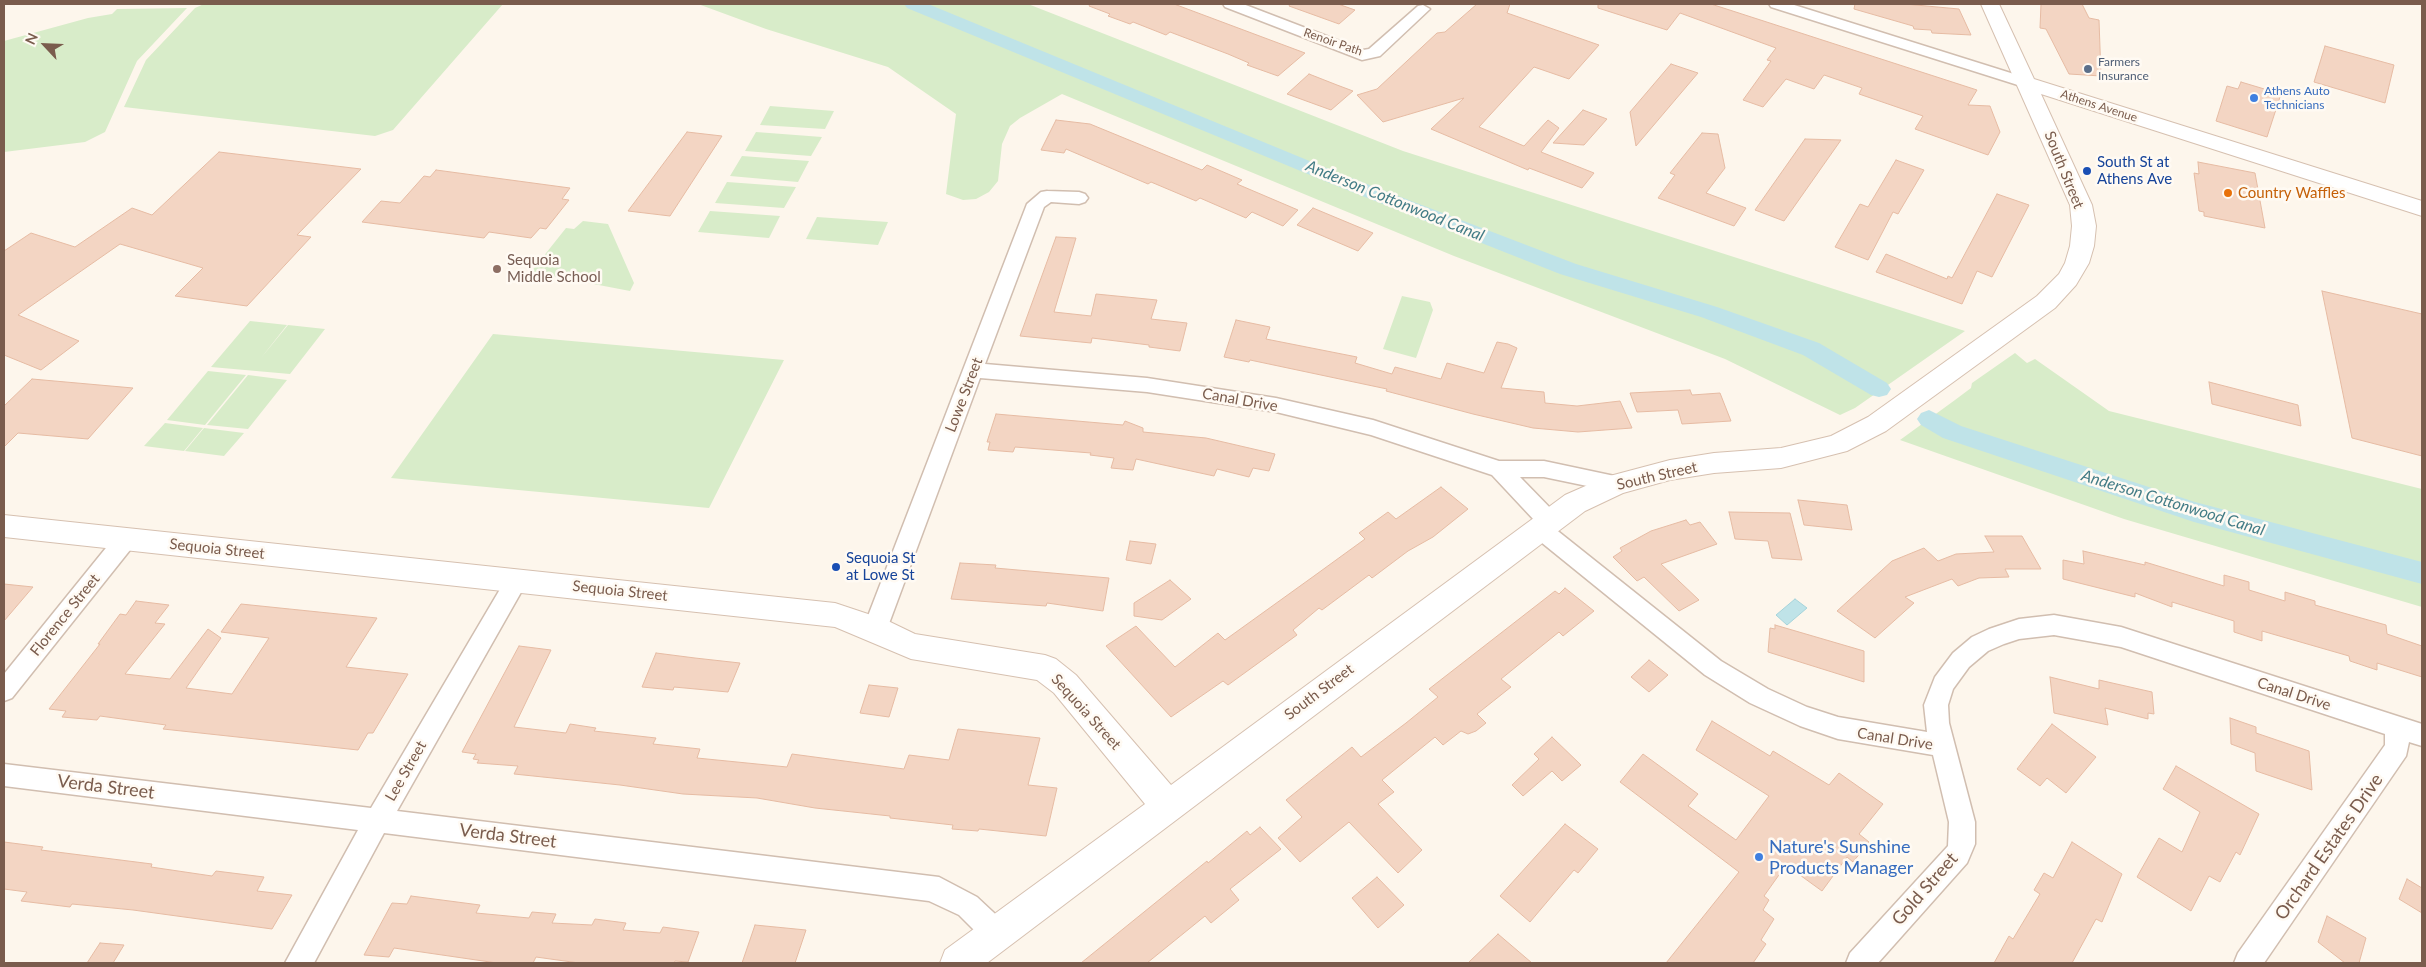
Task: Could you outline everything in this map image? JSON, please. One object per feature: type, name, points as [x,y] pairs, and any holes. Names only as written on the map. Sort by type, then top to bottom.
[{"type":"street","name":"Renoir Path","points":[[1230,4],[1362,55],[1374,53],[1423,9]]},
{"type":"street","name":"Athens Avenue","points":[[1776,4],[2422,208]]},
{"type":"street","name":"South Street","points":[[958,963],[1544,525],[1588,496],[1616,484],[1670,470],[1799,456],[1838,444],[1878,424],[2046,302],[2073,271],[2082,246],[2084,226],[2077,194],[1990,4]]},
{"type":"street","name":"Lowe Street","points":[[875,629],[1036,204],[1047,196],[1079,198]]},
{"type":"street","name":"Canal Drive","points":[[974,370],[1147,386],[1276,405],[1373,428],[1499,469],[1544,469],[1616,484]]},
{"type":"street","name":"Canal Drive","points":[[1499,469],[1544,525],[1713,668],[1759,696],[1838,728],[1942,746],[1937,723],[1936,705],[1949,674],[1969,652],[1980,644],[2008,632],[2041,626],[2069,626],[2121,637],[2422,735]]},
{"type":"street","name":"Sequoia Street","points":[[4,526],[815,612],[851,620],[911,646],[1032,665],[1050,671],[1074,694],[1168,806]]},
{"type":"street","name":"Florence Street","points":[[4,691],[126,539]]},
{"type":"street","name":"Lee Street","points":[[299,963],[378,820],[517,580]]},
{"type":"street","name":"Orchard Estates Drive","points":[[2248,963],[2398,748],[2397,727]]},
{"type":"street","name":"Gold Street","points":[[1860,963],[1958,854],[1962,844],[1962,822],[1942,746]]},
{"type":"street","name":"Verda Street","points":[[4,774],[929,888],[939,890],[968,906],[997,934]]},
{"type":"green space","points":[[204,4],[503,4],[393,130],[375,136],[124,107],[146,60],[195,8]]},
{"type":"green space","points":[[698,4],[1028,4],[1403,151],[1965,331],[1855,408],[1840,415],[1725,359],[1454,256],[1062,94],[1020,118],[1010,126],[1002,144],[998,181],[989,192],[976,199],[963,200],[946,194],[956,114],[888,67],[766,29]]},
{"type":"green space","points":[[187,8],[137,61],[105,132],[85,142],[4,152],[4,41],[88,18],[112,14],[117,9]]},
{"type":"green space","points":[[770,106],[834,111],[825,129],[760,125]]},
{"type":"green space","points":[[756,132],[822,137],[811,156],[745,151]]},
{"type":"green space","points":[[742,156],[809,161],[798,182],[730,176]]},
{"type":"green space","points":[[727,182],[796,187],[784,208],[715,203]]},
{"type":"green space","points":[[710,211],[780,216],[769,238],[698,232]]},
{"type":"green space","points":[[817,217],[888,222],[878,245],[806,239]]},
{"type":"green space","points":[[583,221],[608,224],[634,283],[630,291],[531,272],[566,228],[574,229]]},
{"type":"green space","points":[[1402,296],[1430,302],[1433,310],[1416,358],[1383,349]]},
{"type":"green space","points":[[250,321],[287,325],[261,358],[288,325],[325,329],[290,374],[211,367]]},
{"type":"green space","points":[[493,334],[784,360],[709,508],[391,478]]},
{"type":"green space","points":[[2015,353],[2027,363],[2035,359],[2109,411],[2422,489],[2422,607],[2124,519],[1900,440],[1971,388],[1972,383]]},
{"type":"green space","points":[[208,371],[246,375],[205,425],[167,420]]},
{"type":"green space","points":[[248,375],[287,380],[248,429],[207,425]]},
{"type":"green space","points":[[165,423],[203,428],[184,451],[144,446]]},
{"type":"green space","points":[[204,428],[244,433],[224,456],[185,451]]},
{"type":"water","points":[[1795,599],[1807,608],[1787,625],[1776,615]]},
{"type":"building","points":[[1090,4],[1174,4],[1305,53],[1278,76],[1247,65],[1249,63],[1228,54],[1170,32],[1166,35],[1133,22],[1130,24],[1108,16],[1110,14],[1089,6]]},
{"type":"building","points":[[1290,4],[1338,4],[1355,10],[1339,24],[1289,6]]},
{"type":"building","points":[[1477,4],[1510,4],[1507,13],[1599,45],[1569,79],[1534,67],[1479,127],[1524,146],[1548,120],[1559,128],[1541,152],[1594,173],[1582,188],[1529,168],[1528,170],[1431,129],[1464,98],[1383,122],[1357,95],[1377,89],[1437,33],[1445,32]]},
{"type":"building","points":[[1598,4],[1711,4],[1977,90],[1968,105],[1990,106],[2000,132],[1988,155],[1915,129],[1923,116],[1859,94],[1862,88],[1824,75],[1814,89],[1786,79],[1763,107],[1743,100],[1771,61],[1767,60],[1776,48],[1680,13],[1667,30],[1598,8]]},
{"type":"building","points":[[1855,4],[1905,4],[1959,9],[1971,35],[1932,33],[1931,30],[1914,29],[1913,26],[1854,9]]},
{"type":"building","points":[[2041,4],[2082,4],[2089,18],[2099,20],[2101,76],[2069,74],[2046,29],[2040,28]]},
{"type":"building","points":[[2325,46],[2394,65],[2385,103],[2314,82]]},
{"type":"building","points":[[1671,64],[1698,73],[1636,146],[1630,112]]},
{"type":"building","points":[[1309,74],[1353,91],[1331,110],[1287,94]]},
{"type":"building","points":[[2241,82],[2281,94],[2267,137],[2216,121],[2227,86],[2238,89]]},
{"type":"building","points":[[1583,110],[1607,119],[1584,145],[1553,143]]},
{"type":"building","points":[[1056,120],[1090,124],[1202,170],[1207,165],[1242,180],[1237,184],[1298,210],[1283,226],[1252,212],[1246,218],[1200,198],[1196,201],[1151,182],[1148,184],[1066,149],[1064,153],[1041,150]]},
{"type":"building","points":[[687,132],[722,136],[670,216],[628,211]]},
{"type":"building","points":[[1702,133],[1718,134],[1725,168],[1706,193],[1746,208],[1734,226],[1658,198],[1675,175],[1670,173]]},
{"type":"building","points":[[1805,139],[1841,140],[1784,221],[1755,210]]},
{"type":"building","points":[[219,152],[361,169],[297,235],[311,237],[247,306],[175,296],[203,268],[120,244],[18,315],[79,341],[41,370],[4,355],[4,251],[31,233],[75,247],[132,208],[152,215]]},
{"type":"building","points":[[1896,160],[1924,170],[1898,214],[1893,212],[1868,260],[1835,247],[1860,204],[1868,207]]},
{"type":"building","name":"Country Waffles","points":[[2198,162],[2255,173],[2265,228],[2204,216],[2204,212],[2199,211],[2194,173],[2199,174]]},
{"type":"building","points":[[436,170],[570,188],[562,199],[569,200],[546,229],[540,228],[531,238],[489,232],[484,238],[362,222],[381,201],[400,203],[424,176],[430,177]]},
{"type":"building","points":[[1997,194],[2029,205],[1992,277],[1977,271],[1962,304],[1876,272],[1886,254],[1947,279],[1948,276],[1952,278]]},
{"type":"building","points":[[1313,208],[1373,233],[1358,251],[1297,225]]},
{"type":"building","points":[[1056,237],[1076,238],[1054,312],[1091,316],[1096,294],[1157,300],[1151,319],[1187,323],[1180,351],[1092,338],[1091,343],[1020,336]]},
{"type":"building","points":[[2322,291],[2422,314],[2422,456],[2352,438]]},
{"type":"building","points":[[1236,320],[1270,327],[1266,339],[1357,357],[1355,363],[1392,374],[1395,367],[1441,379],[1447,363],[1484,373],[1497,342],[1508,344],[1517,348],[1501,388],[1544,392],[1545,403],[1577,406],[1620,401],[1632,428],[1578,432],[1533,428],[1386,391],[1387,389],[1250,360],[1249,362],[1224,357]]},
{"type":"building","points":[[32,379],[133,388],[88,439],[18,433],[4,447],[4,406]]},
{"type":"building","points":[[2209,382],[2298,405],[2301,426],[2212,404]]},
{"type":"building","points":[[1690,390],[1692,395],[1720,393],[1731,421],[1682,424],[1678,410],[1637,412],[1630,393]]},
{"type":"building","points":[[996,414],[1123,425],[1125,421],[1143,428],[1143,432],[1206,438],[1275,454],[1269,471],[1253,468],[1249,477],[1217,469],[1214,476],[1136,459],[1133,470],[1111,468],[1114,458],[1090,455],[1091,453],[1015,447],[1013,452],[988,450],[990,442],[987,442]]},
{"type":"building","points":[[1441,487],[1468,509],[1433,537],[1408,551],[1372,578],[1369,575],[1322,610],[1319,608],[1293,630],[1297,635],[1228,685],[1223,681],[1171,717],[1106,646],[1136,626],[1175,667],[1218,633],[1225,640],[1365,539],[1359,533],[1388,512],[1396,519]]},
{"type":"building","points":[[1798,500],[1847,505],[1852,530],[1804,525]]},
{"type":"building","points":[[1729,512],[1790,513],[1802,560],[1772,558],[1768,541],[1735,539]]},
{"type":"building","points":[[1686,520],[1690,525],[1700,522],[1717,544],[1661,564],[1699,600],[1679,611],[1644,577],[1637,581],[1613,557],[1622,551],[1620,548],[1651,531]]},
{"type":"building","points":[[1985,536],[2022,536],[2041,569],[2005,569],[2009,577],[1979,578],[1958,586],[1952,579],[1905,597],[1914,603],[1875,638],[1837,611],[1892,561],[1924,548],[1938,561],[1956,554],[1994,552]]},
{"type":"building","points":[[1130,541],[1156,544],[1151,564],[1126,560]]},
{"type":"building","points":[[2083,551],[2145,565],[2145,562],[2224,586],[2224,575],[2249,582],[2249,590],[2285,601],[2285,592],[2315,601],[2315,605],[2386,625],[2387,634],[2422,646],[2422,677],[2377,663],[2377,670],[2350,661],[2349,656],[2262,631],[2262,641],[2234,632],[2234,621],[2172,602],[2172,607],[2135,593],[2135,597],[2063,579],[2063,560],[2084,564]]},
{"type":"building","points":[[960,563],[996,565],[995,568],[1109,578],[1103,611],[1047,603],[1046,606],[951,599]]},
{"type":"building","points":[[1170,580],[1191,599],[1162,620],[1134,616],[1134,603]]},
{"type":"building","points":[[4,584],[33,587],[4,621]]},
{"type":"building","points":[[1565,588],[1594,611],[1563,636],[1559,632],[1501,679],[1511,687],[1477,714],[1486,723],[1476,731],[1468,734],[1461,731],[1443,745],[1435,737],[1382,780],[1394,792],[1378,804],[1422,850],[1398,873],[1349,822],[1300,862],[1278,838],[1302,817],[1286,800],[1352,747],[1361,757],[1406,723],[1438,697],[1429,689],[1555,591],[1559,594]]},
{"type":"building","points":[[136,601],[169,605],[155,623],[165,624],[125,674],[170,679],[208,629],[221,638],[186,688],[232,694],[269,638],[221,632],[241,604],[377,618],[346,667],[408,674],[373,733],[368,733],[358,750],[163,729],[166,725],[100,716],[97,720],[62,717],[66,711],[49,709],[100,644],[98,644],[120,614],[126,615]]},
{"type":"building","points":[[1775,625],[1864,651],[1864,682],[1768,652],[1770,628],[1775,629]]},
{"type":"building","points":[[519,646],[551,650],[514,727],[566,733],[570,724],[596,728],[594,731],[656,738],[653,744],[700,749],[697,758],[787,767],[792,754],[904,769],[909,755],[949,760],[958,729],[1040,738],[1028,785],[1057,788],[1046,836],[979,829],[978,831],[952,829],[953,825],[815,808],[757,798],[683,794],[620,785],[514,774],[518,766],[477,763],[479,760],[473,759],[476,754],[462,752]]},
{"type":"building","points":[[656,653],[740,663],[728,692],[674,687],[673,690],[642,687]]},
{"type":"building","points":[[1649,660],[1668,675],[1649,692],[1631,677]]},
{"type":"building","points":[[2050,677],[2099,689],[2099,680],[2152,692],[2154,714],[2148,713],[2148,719],[2105,708],[2108,725],[2054,713]]},
{"type":"building","points":[[869,685],[898,688],[889,717],[860,713]]},
{"type":"building","points":[[2230,718],[2256,727],[2256,733],[2309,751],[2312,790],[2256,771],[2255,753],[2231,744]]},
{"type":"building","points":[[1712,721],[1770,756],[1773,751],[1829,785],[1839,773],[1883,804],[1859,834],[1869,842],[1853,862],[1847,857],[1822,891],[1786,865],[1764,896],[1769,900],[1763,910],[1774,919],[1761,940],[1766,944],[1753,963],[1666,963],[1739,872],[1620,782],[1643,754],[1698,794],[1688,806],[1736,840],[1769,796],[1696,750]]},
{"type":"building","points":[[2052,724],[2096,757],[2066,793],[2047,778],[2040,786],[2017,769]]},
{"type":"building","points":[[1552,737],[1581,765],[1562,781],[1552,771],[1523,796],[1512,785],[1539,759],[1534,754]]},
{"type":"building","points":[[2176,766],[2259,814],[2240,855],[2236,852],[2220,882],[2209,876],[2191,911],[2137,877],[2159,838],[2182,852],[2200,812],[2163,789]]},
{"type":"building","points":[[1565,824],[1598,849],[1578,873],[1574,870],[1530,922],[1500,896]]},
{"type":"building","points":[[1260,827],[1281,849],[1230,889],[1239,900],[1211,923],[1205,916],[1147,963],[1081,963],[1207,861],[1208,863],[1247,831],[1250,835]]},
{"type":"building","points":[[4,842],[43,847],[41,850],[152,864],[151,867],[212,876],[216,871],[264,877],[257,891],[292,895],[272,929],[133,910],[72,904],[70,907],[21,901],[27,892],[4,889]]},
{"type":"building","points":[[2072,842],[2122,874],[2102,922],[2096,919],[2072,963],[1994,963],[2009,936],[2013,939],[2040,894],[2034,890],[2044,873],[2053,878]]},
{"type":"building","points":[[1377,877],[1404,905],[1378,928],[1352,898]]},
{"type":"building","points":[[2407,879],[2422,888],[2422,913],[2399,899]]},
{"type":"building","points":[[411,896],[480,905],[476,913],[529,918],[532,912],[556,914],[552,923],[592,925],[595,919],[626,923],[623,930],[660,933],[663,927],[699,932],[688,962],[675,961],[674,963],[579,963],[536,957],[533,963],[497,963],[394,948],[389,957],[364,955],[392,903],[407,904]]},
{"type":"building","points":[[2327,916],[2366,938],[2359,963],[2345,963],[2318,942]]},
{"type":"building","points":[[755,925],[806,930],[795,963],[742,963]]},
{"type":"building","points":[[1498,934],[1532,963],[1468,963]]},
{"type":"building","points":[[100,943],[124,945],[113,963],[87,963]]},
{"type":"waterway","name":"Anderson Cottonwood Canal","points":[[913,4],[1339,180],[1568,269],[1709,312],[1811,349],[1879,389]]},
{"type":"waterway","name":"Anderson Cottonwood Canal","points":[[1929,419],[1952,432],[2194,512],[2422,573]]},
{"type":"place","name":"Farmers Insurance","points":[[2088,69]]},
{"type":"place","name":"Athens Auto Technicians","points":[[2254,98]]},
{"type":"place","name":"South St at Athens Ave","points":[[2087,171]]},
{"type":"place","name":"Country Waffles","points":[[2228,193]]},
{"type":"place","name":"Sequoia Middle School","points":[[497,269]]},
{"type":"place","name":"Sequoia St at Lowe St","points":[[836,567]]},
{"type":"place","name":"Nature's Sunshine Products Manager","points":[[1759,857]]}]
